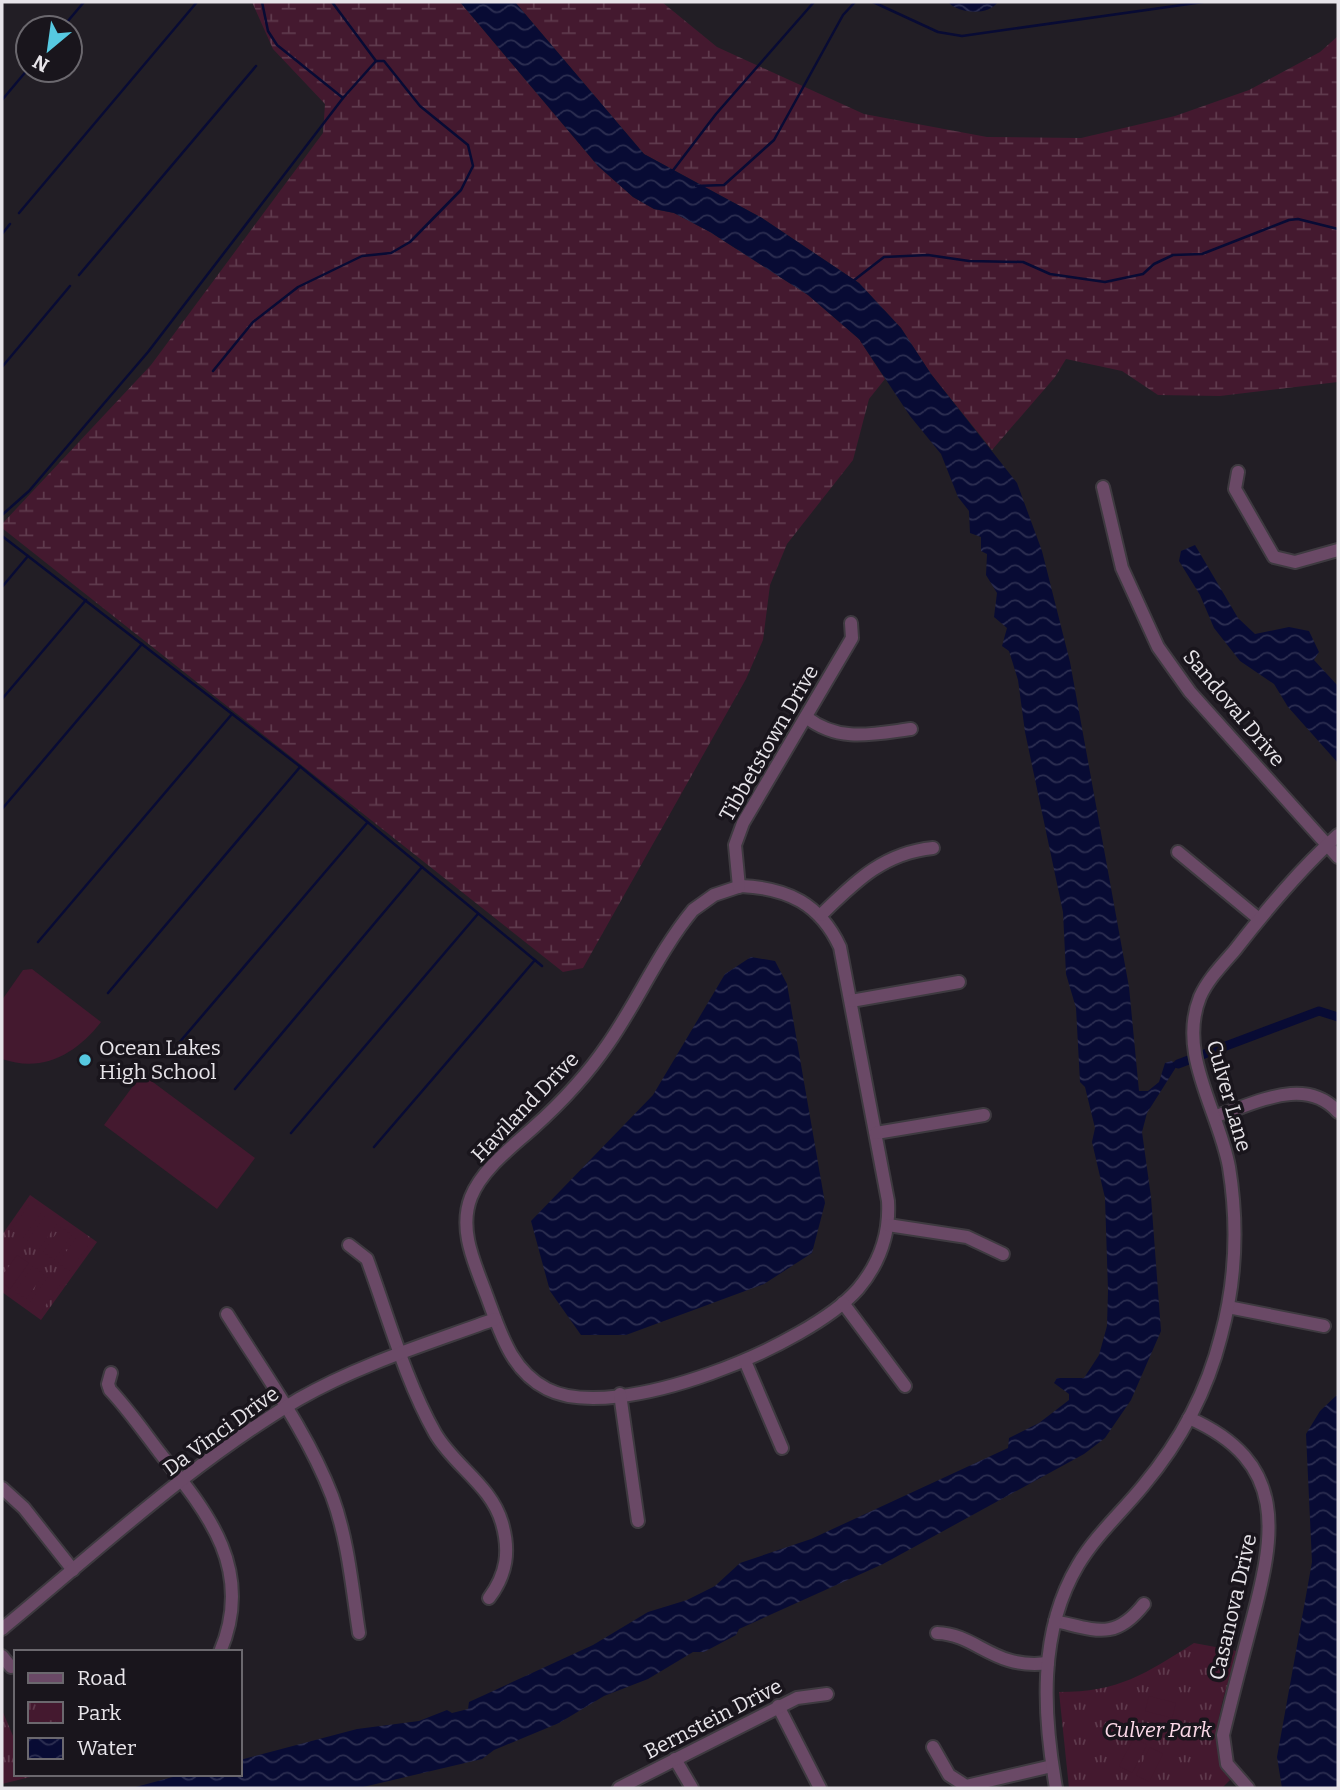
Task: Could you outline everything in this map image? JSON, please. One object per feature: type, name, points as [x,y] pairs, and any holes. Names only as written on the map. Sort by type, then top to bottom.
[{"type":"street","points":[[1238,472],[1235,489],[1274,557],[1295,562],[1338,550]]},
{"type":"street","name":"Sandoval Drive","points":[[1102,487],[1122,568],[1158,647],[1190,692],[1338,857]]},
{"type":"street","name":"Tibbetstown Drive","points":[[739,887],[734,859],[737,837],[852,638],[851,623]]},
{"type":"street","points":[[806,717],[825,729],[848,736],[911,729]]},
{"type":"street","name":"Culver Lane","points":[[1056,1788],[1047,1720],[1048,1663],[1055,1621],[1069,1581],[1092,1544],[1161,1463],[1189,1418],[1211,1368],[1228,1307],[1234,1217],[1228,1165],[1216,1116],[1195,1057],[1196,1012],[1206,986],[1259,919],[1338,835]]},
{"type":"street","points":[[821,915],[878,864],[902,853],[933,848]]},
{"type":"street","points":[[1178,852],[1259,919]]},
{"type":"street","name":"Haviland Drive","points":[[739,887],[758,887],[791,894],[821,915],[840,947],[888,1202],[888,1225],[875,1264],[843,1303],[808,1327],[745,1361],[664,1387],[576,1398],[540,1385],[510,1354],[495,1319],[467,1235],[468,1205],[477,1185],[558,1105],[589,1070],[693,911],[714,895],[739,887]]},
{"type":"street","points":[[851,1001],[959,982]]},
{"type":"street","points":[[1216,1116],[1291,1092],[1312,1093],[1338,1112]]},
{"type":"street","points":[[876,1133],[984,1115]]},
{"type":"street","points":[[888,1225],[967,1237],[1003,1254]]},
{"type":"street","points":[[349,1245],[367,1259],[402,1353],[438,1437],[491,1498],[502,1521],[507,1551],[506,1565],[489,1598]]},
{"type":"street","points":[[843,1303],[905,1386]]},
{"type":"street","points":[[1228,1307],[1324,1325]]},
{"type":"street","points":[[227,1314],[285,1408],[332,1497],[346,1546],[359,1633]]},
{"type":"street","name":"Da Vinci Drive","points":[[2,1629],[183,1481],[285,1408],[334,1381],[495,1319]]},
{"type":"street","points":[[745,1361],[782,1448]]},
{"type":"street","points":[[111,1373],[108,1379],[110,1390],[206,1510],[226,1554],[229,1611],[220,1650]]},
{"type":"street","points":[[620,1394],[638,1521]]},
{"type":"street","name":"Casanova Drive","points":[[1189,1418],[1212,1430],[1238,1451],[1256,1476],[1268,1508],[1269,1553],[1223,1735],[1227,1764],[1248,1788]]},
{"type":"street","points":[[2,1488],[24,1508],[74,1570]]},
{"type":"street","points":[[1055,1621],[1102,1632],[1120,1627],[1133,1618],[1144,1604]]},
{"type":"street","points":[[937,1633],[951,1633],[1002,1660],[1026,1665],[1048,1663]]},
{"type":"street","points":[[2,1656],[11,1667]]},
{"type":"street","name":"Bernstein Drive","points":[[619,1788],[778,1706],[806,1695],[827,1694]]},
{"type":"street","points":[[778,1706],[820,1788]]},
{"type":"street","points":[[933,1747],[948,1775],[966,1786],[1052,1766]]},
{"type":"street","points":[[675,1759],[692,1788]]},
{"type":"green space","points":[[252,2],[460,2],[598,166],[633,197],[654,209],[674,213],[710,232],[808,295],[859,339],[885,379],[869,399],[853,460],[787,544],[770,585],[763,640],[746,679],[583,968],[563,972],[2,528],[2,524],[151,365],[323,133],[325,104],[273,49]]},
{"type":"green space","points":[[515,2],[662,2],[717,47],[864,114],[987,137],[1081,138],[1175,116],[1249,90],[1320,52],[1338,36],[1338,382],[1220,396],[1158,395],[1122,371],[1066,359],[1055,377],[992,450],[931,374],[901,328],[859,283],[762,218],[644,154]]},
{"type":"green space","points":[[32,969],[101,1022],[81,1043],[58,1058],[31,1064],[17,1063],[2,1059],[2,1000],[23,970]]},
{"type":"green space","points":[[142,1074],[255,1158],[217,1209],[104,1125]]},
{"type":"green space","points":[[30,1195],[97,1242],[41,1320],[2,1292],[2,1235]]},
{"type":"green space","points":[[29,1205],[41,1213],[23,1238],[11,1230]]},
{"type":"green space","points":[[45,1216],[57,1224],[39,1249],[27,1241]]},
{"type":"green space","points":[[61,1227],[72,1235],[54,1260],[43,1252]]},
{"type":"green space","points":[[76,1238],[88,1246],[69,1271],[58,1263]]},
{"type":"green space","points":[[17,1255],[29,1263],[10,1289],[2,1282],[2,1276]]},
{"type":"green space","points":[[33,1266],[44,1274],[26,1299],[15,1291]]},
{"type":"green space","points":[[48,1277],[60,1285],[42,1310],[30,1302]]},
{"type":"green space","name":"Culver Park","points":[[1194,1643],[1237,1651],[1223,1700],[1217,1734],[1222,1766],[1230,1780],[1222,1788],[1069,1788],[1059,1692],[1115,1685],[1146,1672]]},
{"type":"green space","points":[[1149,1696],[1176,1703],[1172,1718],[1145,1711]]},
{"type":"green space","points":[[2,1710],[14,1738],[14,1776],[30,1777],[2,1784]]},
{"type":"green space","points":[[1134,1738],[1147,1745],[1132,1773],[1119,1766]]},
{"type":"green space","points":[[1150,1747],[1163,1754],[1149,1782],[1136,1775]]},
{"type":"water","points":[[460,2],[515,2],[644,154],[762,218],[859,283],[901,328],[931,374],[1017,483],[1042,551],[1070,662],[1129,987],[1139,1091],[1148,1091],[1159,1082],[1165,1063],[1171,1061],[1178,1064],[1147,1113],[1142,1132],[1151,1197],[1161,1331],[1131,1400],[1105,1438],[1084,1454],[883,1564],[739,1629],[736,1635],[704,1652],[693,1652],[648,1679],[604,1696],[559,1723],[494,1750],[482,1759],[359,1788],[132,1788],[177,1776],[242,1776],[242,1759],[357,1729],[419,1721],[447,1710],[452,1713],[468,1709],[469,1702],[593,1645],[648,1612],[687,1600],[715,1586],[740,1563],[811,1539],[1008,1448],[1009,1438],[1039,1423],[1069,1400],[1069,1394],[1054,1383],[1057,1378],[1084,1378],[1099,1355],[1107,1326],[1108,1290],[1105,1198],[1092,1142],[1095,1128],[1085,1087],[1080,1082],[1076,1008],[1066,974],[1063,912],[1025,732],[1018,680],[1009,651],[1002,646],[1007,628],[994,617],[997,593],[986,575],[987,554],[981,551],[981,537],[970,533],[969,511],[958,497],[941,454],[910,416],[859,339],[808,295],[710,232],[674,213],[654,209],[633,197],[598,166]]},
{"type":"water","points":[[948,2],[998,2],[988,10],[973,12],[959,9]]},
{"type":"water","points":[[1195,545],[1238,618],[1255,634],[1289,627],[1309,631],[1319,652],[1314,660],[1338,686],[1338,763],[1288,707],[1274,684],[1240,661],[1214,628],[1200,595],[1179,561],[1181,551]]},
{"type":"water","points":[[751,957],[775,961],[787,984],[825,1203],[812,1253],[764,1284],[626,1335],[581,1335],[550,1291],[531,1221],[653,1095],[725,974]]},
{"type":"water","points":[[1338,1394],[1338,1788],[1282,1788],[1277,1757],[1312,1562],[1306,1434],[1320,1411]]},
{"type":"waterway","points":[[74,14],[84,2]]},
{"type":"waterway","points":[[19,213],[197,2]]},
{"type":"waterway","points":[[262,2],[268,31],[277,45],[343,98]]},
{"type":"waterway","points":[[213,371],[253,322],[298,287],[362,256],[391,253],[410,242],[461,190],[473,166],[468,145],[420,106],[384,61],[376,61],[332,2]]},
{"type":"waterway","points":[[671,173],[716,114],[814,2]]},
{"type":"waterway","points":[[696,186],[724,185],[774,140],[843,15],[855,2]]},
{"type":"waterway","points":[[873,2],[938,32],[962,36],[1203,2]]},
{"type":"waterway","points":[[2,515],[29,491],[148,352],[343,98],[376,61]]},
{"type":"waterway","points":[[79,275],[256,66]]},
{"type":"waterway","points":[[2,100],[15,84]]},
{"type":"waterway","points":[[853,281],[884,257],[928,255],[969,261],[1023,262],[1050,274],[1105,282],[1143,274],[1154,264],[1173,255],[1202,254],[1289,220],[1298,219],[1338,229]]},
{"type":"waterway","points":[[2,234],[10,224]]},
{"type":"waterway","points":[[2,367],[70,286]]},
{"type":"waterway","points":[[2,536],[302,768],[542,966]]},
{"type":"waterway","points":[[2,587],[28,556]]},
{"type":"waterway","points":[[2,699],[86,600]]},
{"type":"waterway","points":[[2,809],[142,644]]},
{"type":"waterway","points":[[38,942],[232,714]]},
{"type":"waterway","points":[[108,993],[300,767]]},
{"type":"waterway","points":[[178,1044],[367,823]]},
{"type":"waterway","points":[[235,1089],[422,867]]},
{"type":"waterway","points":[[291,1133],[477,915]]},
{"type":"waterway","points":[[374,1147],[535,960]]},
{"type":"waterway","points":[[1178,1064],[1319,1011],[1338,1017]]},
{"type":"place","name":"Ocean Lakes High School","points":[[85,1060]]}]
